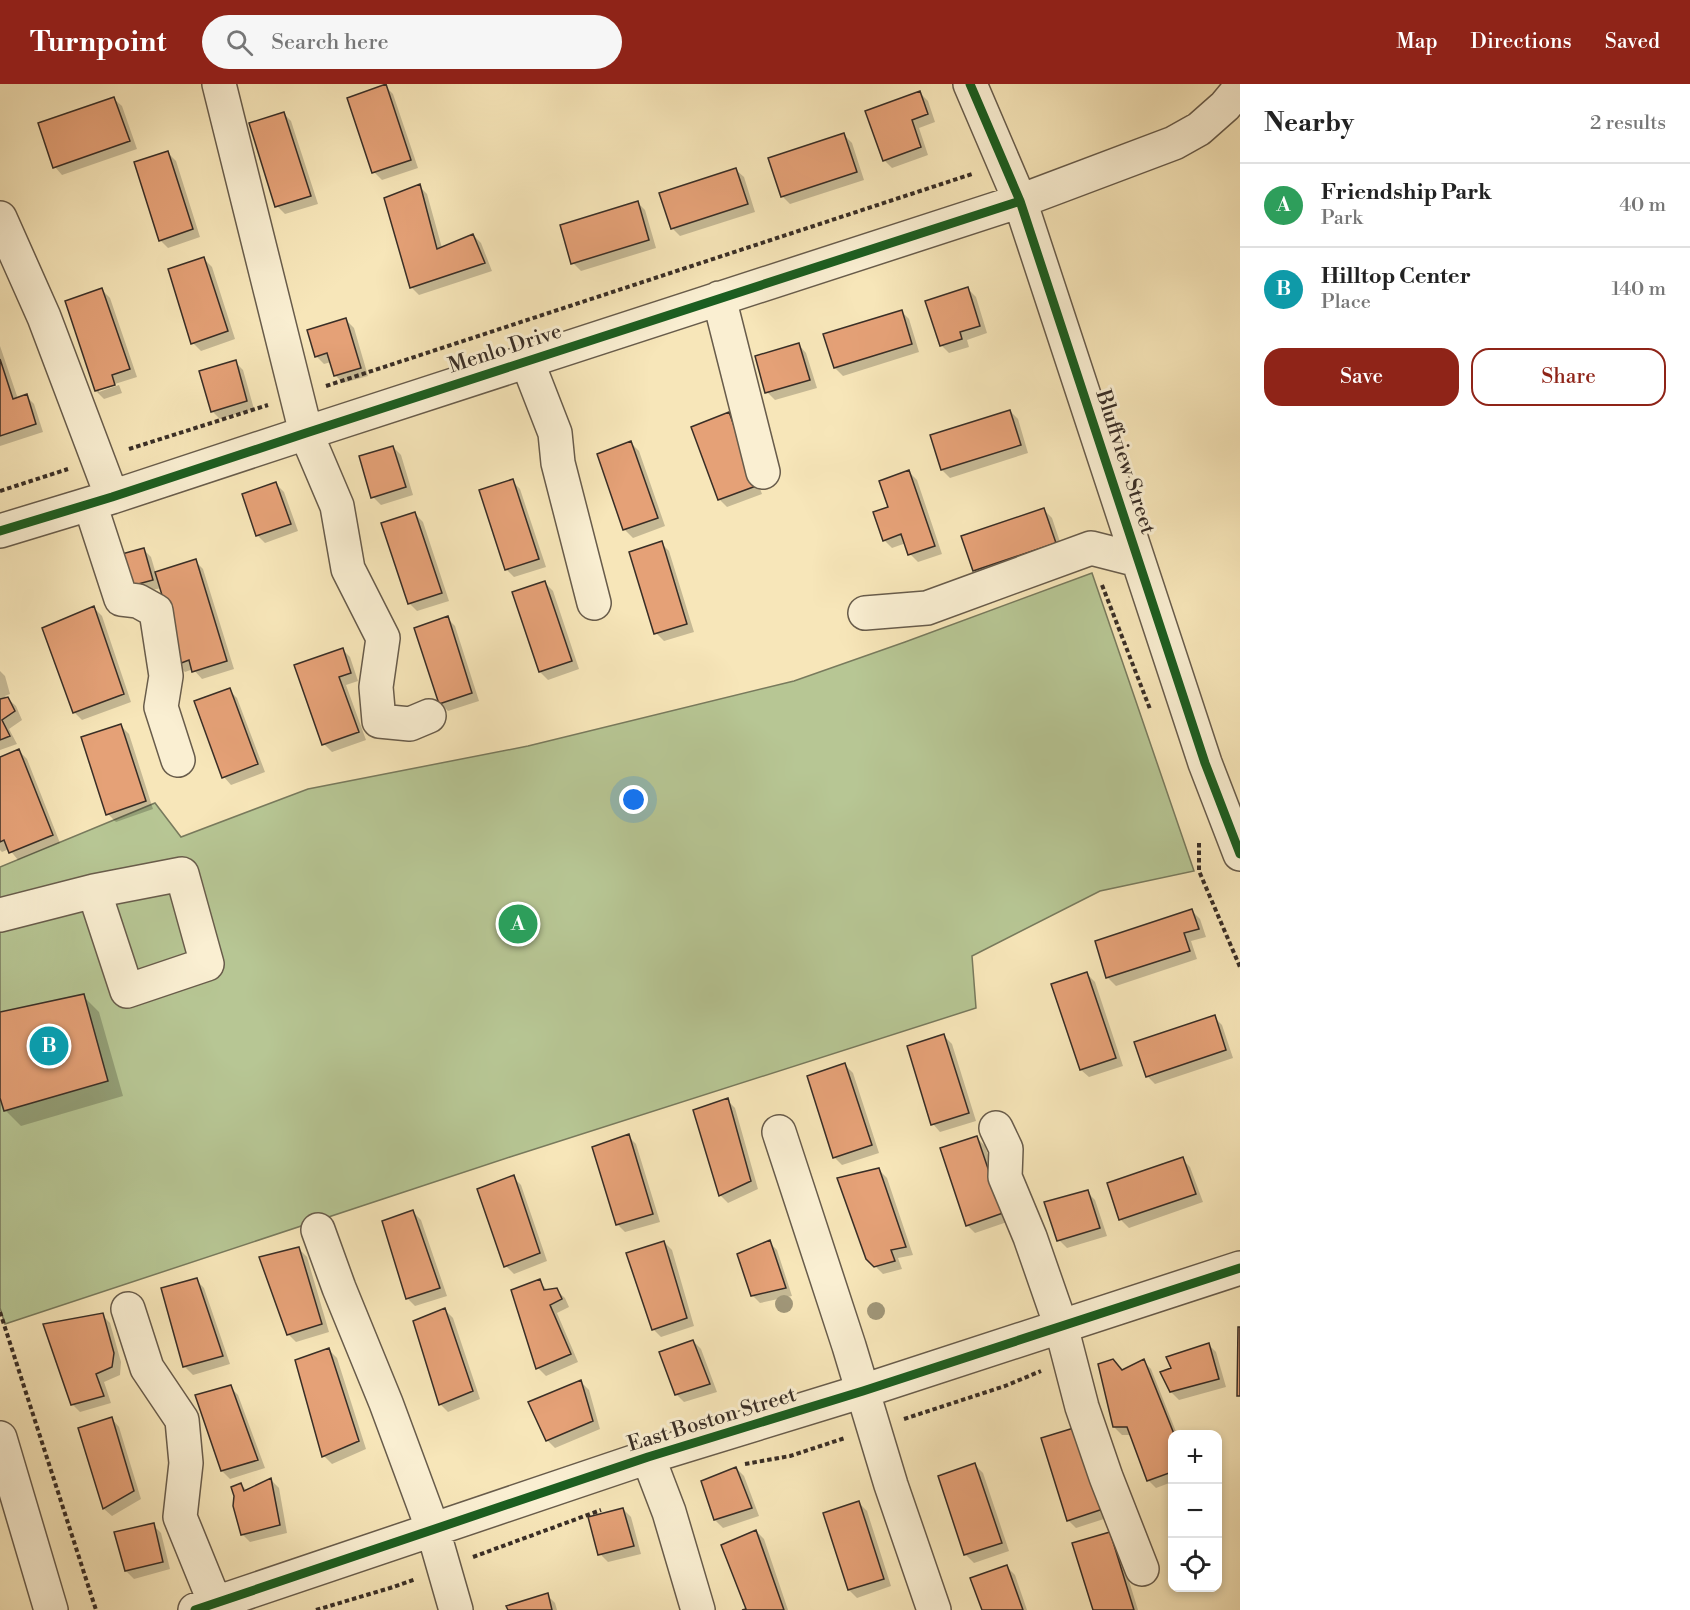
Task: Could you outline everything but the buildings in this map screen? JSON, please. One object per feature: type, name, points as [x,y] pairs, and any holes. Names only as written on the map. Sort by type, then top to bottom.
[{"type":"street","points":[[219,84],[306,433],[337,506],[348,569],[383,638],[376,687],[378,721],[410,724],[429,716]]},
{"type":"street","name":"Bluffview Street","points":[[970,84],[1020,201],[1205,763],[1240,854]]},
{"type":"street","name":"Menlo Drive","points":[[0,531],[101,501],[1020,201],[1174,143],[1199,129],[1225,106],[1240,88]]},
{"type":"street","points":[[0,218],[44,317],[98,459],[101,501],[121,599],[138,601],[156,612],[166,676],[161,706],[178,760]]},
{"type":"street","points":[[720,298],[762,472]]},
{"type":"street","points":[[527,361],[555,433],[558,463],[594,603]]},
{"type":"street","points":[[865,613],[927,608],[1091,548],[1138,560]]},
{"type":"street","points":[[0,915],[94,891]]},
{"type":"street","points":[[996,1128],[1006,1149],[1005,1177],[1030,1237],[1061,1326],[1082,1407],[1106,1478],[1142,1569]]},
{"type":"street","points":[[779,1132],[891,1485],[934,1610]]},
{"type":"street","points":[[318,1230],[433,1530],[456,1610]]},
{"type":"street","name":"East Boston Street","points":[[205,1607],[648,1458],[1240,1268]]},
{"type":"street","points":[[128,1309],[147,1368],[182,1420],[186,1463],[180,1517],[205,1607]]},
{"type":"street","points":[[0,1438],[51,1610]]},
{"type":"street","points":[[648,1458],[669,1512],[698,1610]]},
{"type":"path","points":[[0,491],[972,174]]},
{"type":"path","points":[[0,1312],[96,1610]]},
{"type":"path","points":[[743,1464],[790,1456],[1005,1386],[1070,1360]]},
{"type":"path","points":[[316,1610],[390,1588],[607,1508]]},
{"type":"green space","points":[[1092,573],[1194,871],[1100,891],[972,956],[976,1008],[510,1157],[5,1324],[0,1308],[0,867],[155,803],[181,837],[308,789],[528,746],[794,681]]},
{"type":"cycle path","points":[[970,84],[1020,201],[1205,763],[1240,854]]},
{"type":"cycle path","points":[[0,531],[112,497],[1020,201]]},
{"type":"cycle path","points":[[195,1610],[648,1457],[863,1391],[1240,1268]]},
{"type":"place","name":"Friendship Park","points":[[518,924]]},
{"type":"place","name":"Hilltop Center","points":[[49,1046]]}]
